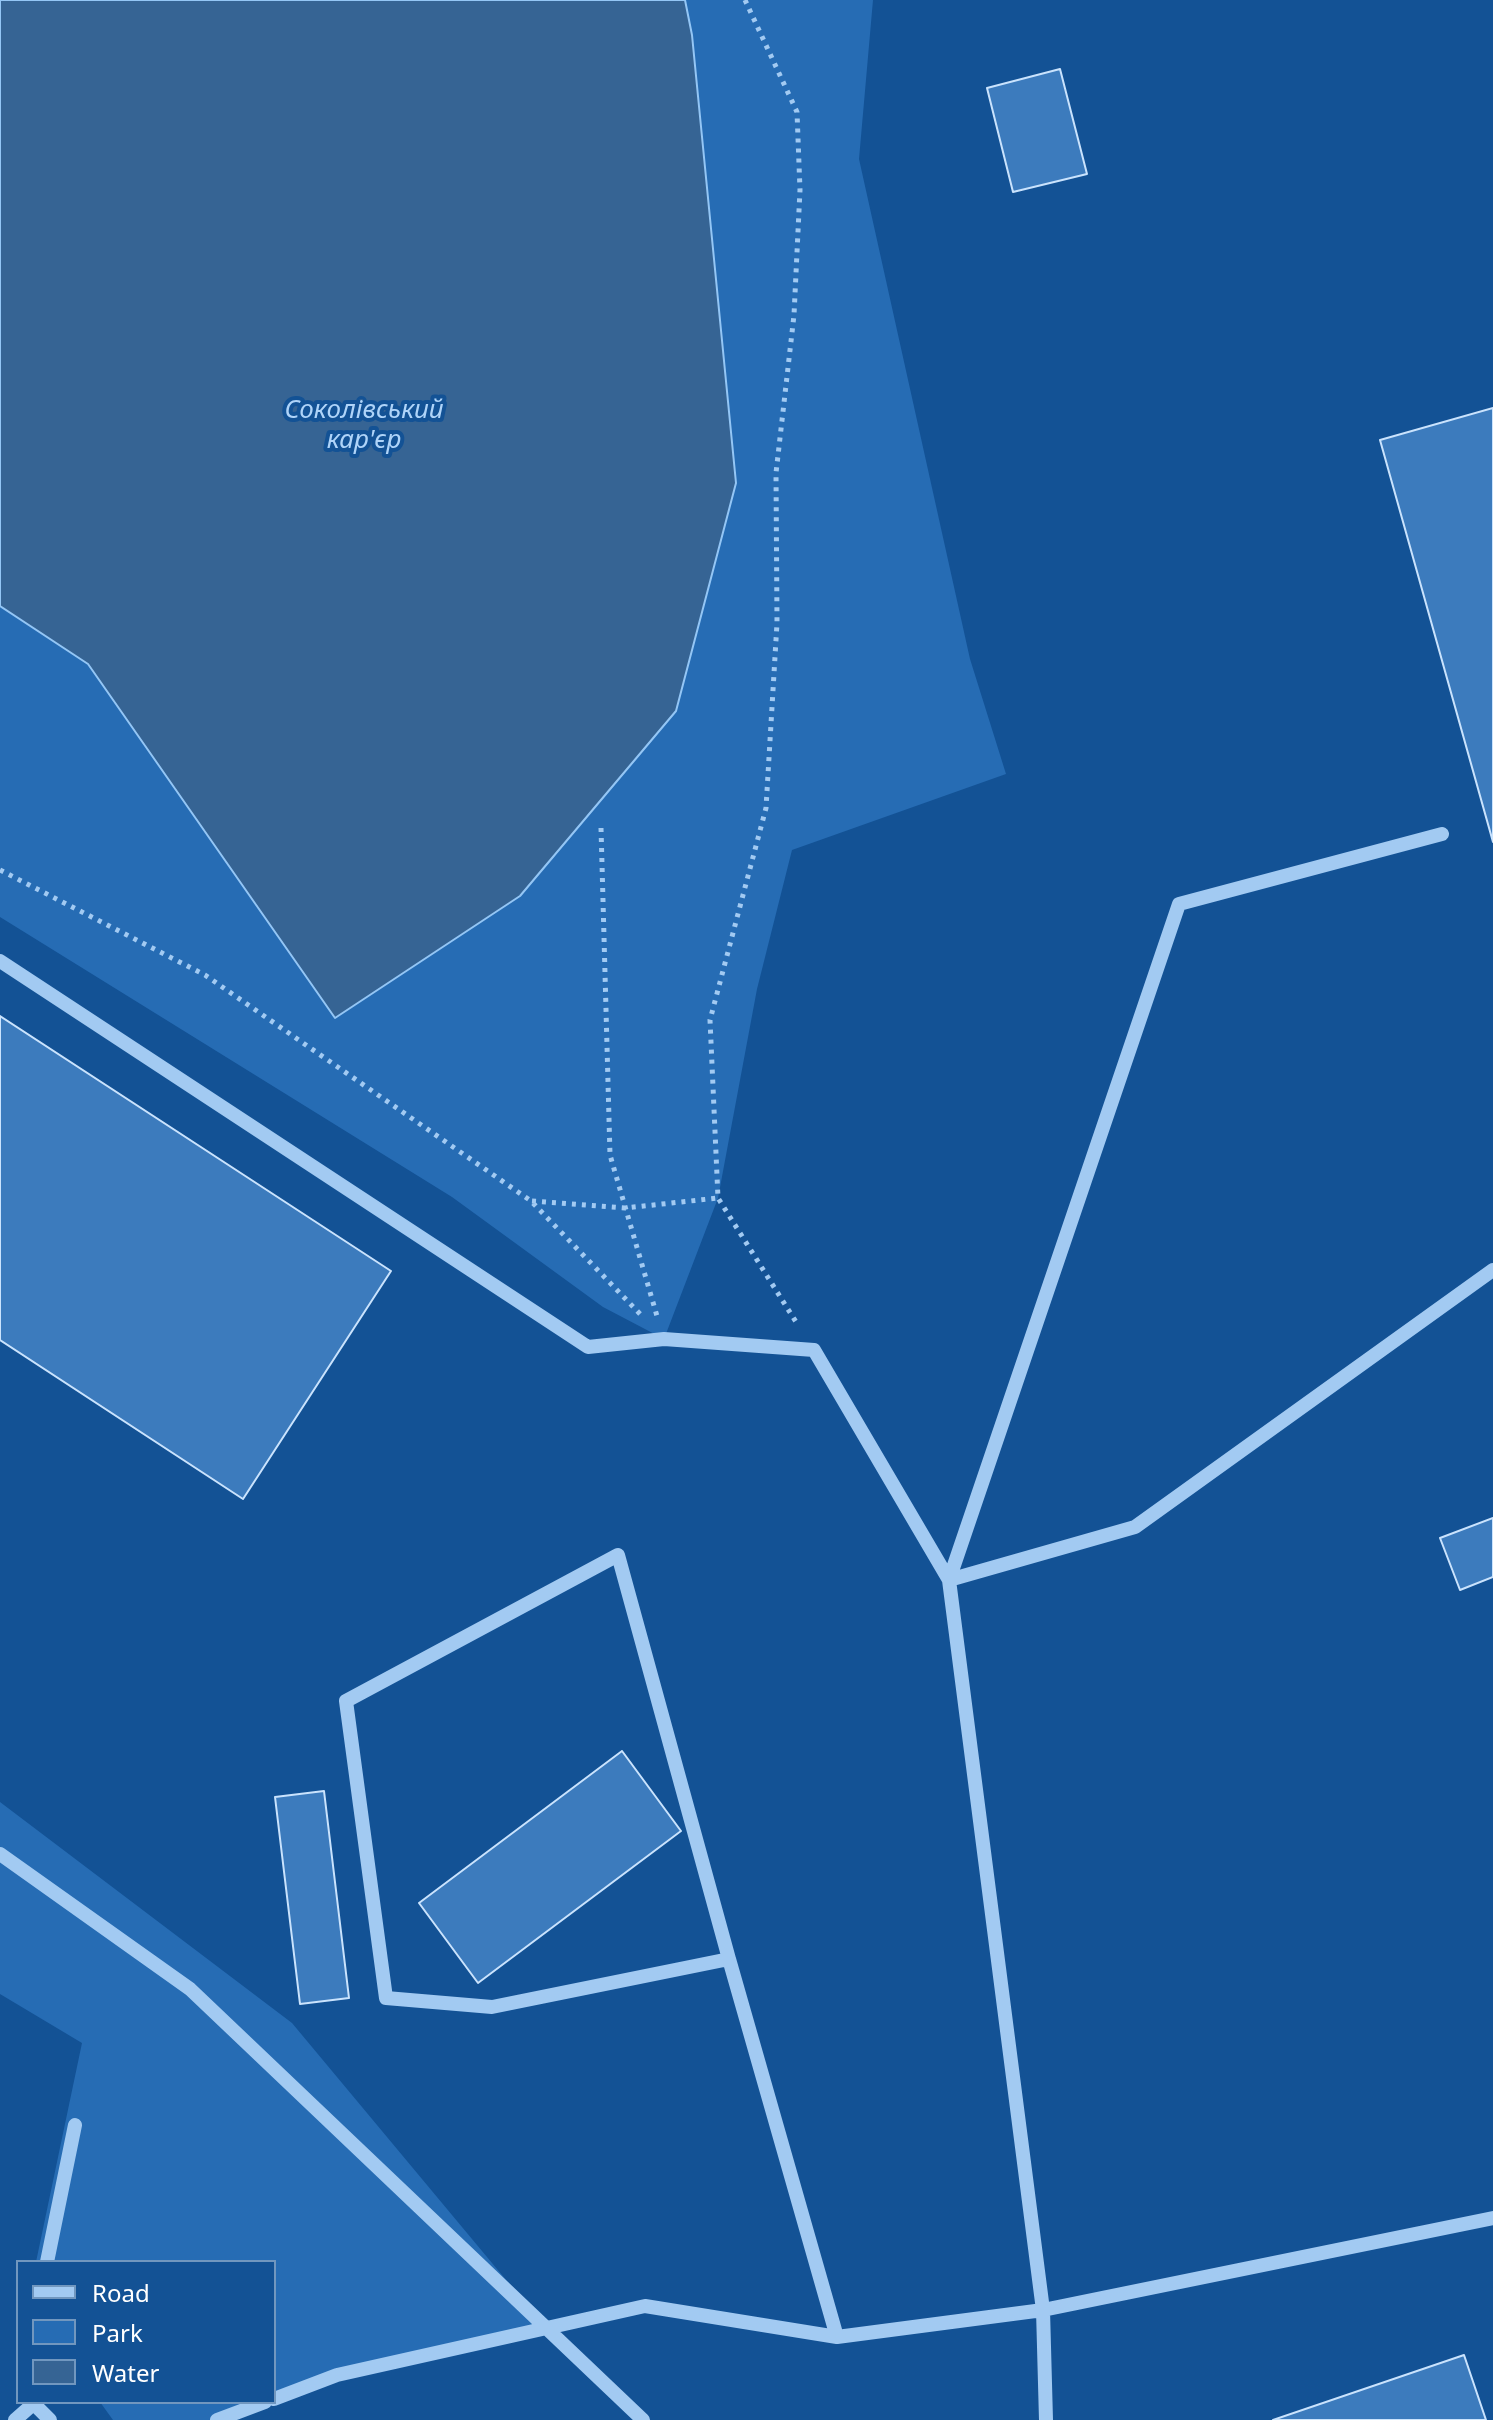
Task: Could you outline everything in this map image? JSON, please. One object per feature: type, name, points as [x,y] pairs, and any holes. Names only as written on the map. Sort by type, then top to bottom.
[{"type":"street","points":[[949,1580],[1179,904],[1442,834]]},
{"type":"street","points":[[0,961],[588,1347],[664,1339],[814,1350],[949,1580],[1043,2310],[1046,2420]]},
{"type":"street","points":[[949,1580],[1135,1527],[1493,1270]]},
{"type":"street","points":[[729,1959],[492,2007],[386,1998],[346,1701],[618,1555],[837,2337]]},
{"type":"street","points":[[0,1854],[190,1989],[643,2420]]},
{"type":"street","points":[[47,2260],[75,2125]]},
{"type":"street","points":[[276,2398],[337,2375],[645,2306],[837,2337],[1043,2310],[1493,2218]]},
{"type":"street","points":[[15,2420],[31,2404]]},
{"type":"street","points":[[33,2404],[50,2420]]},
{"type":"street","points":[[217,2420],[260,2404]]},
{"type":"path","points":[[745,0],[797,112],[800,190],[794,315],[776,473],[777,623],[766,808],[710,1020],[718,1198],[814,1350]]},
{"type":"path","points":[[601,828],[610,1155],[664,1339]]},
{"type":"path","points":[[0,870],[205,975],[531,1201],[664,1339]]},
{"type":"path","points":[[531,1201],[625,1208],[718,1198]]},
{"type":"green space","points":[[685,0],[873,0],[859,159],[970,659],[1006,774],[792,850],[757,989],[718,1198],[664,1339],[603,1307],[452,1197],[0,917],[0,606],[88,663],[335,1018],[520,896],[676,711],[692,35]]},
{"type":"green space","points":[[0,1802],[292,2023],[547,2329],[337,2375],[276,2398],[276,2260],[36,2260],[82,2043],[0,1994]]},
{"type":"green space","points":[[101,2404],[260,2404],[217,2420],[113,2420]]},
{"type":"water","name":"Соколівський кар'єр","points":[[0,0],[685,0],[692,35],[736,483],[676,711],[520,896],[335,1018],[88,664],[0,606]]},
{"type":"building","points":[[1060,69],[1087,174],[1013,192],[987,88]]},
{"type":"building","points":[[1493,408],[1493,842],[1380,440]]},
{"type":"building","points":[[0,1016],[391,1271],[243,1499],[0,1340]]},
{"type":"building","points":[[1493,1518],[1493,1577],[1460,1590],[1440,1538]]},
{"type":"building","points":[[622,1751],[681,1831],[478,1983],[419,1903]]},
{"type":"building","points":[[324,1791],[349,1998],[300,2004],[275,1797]]},
{"type":"building","points":[[1464,2355],[1486,2420],[1273,2420]]}]
